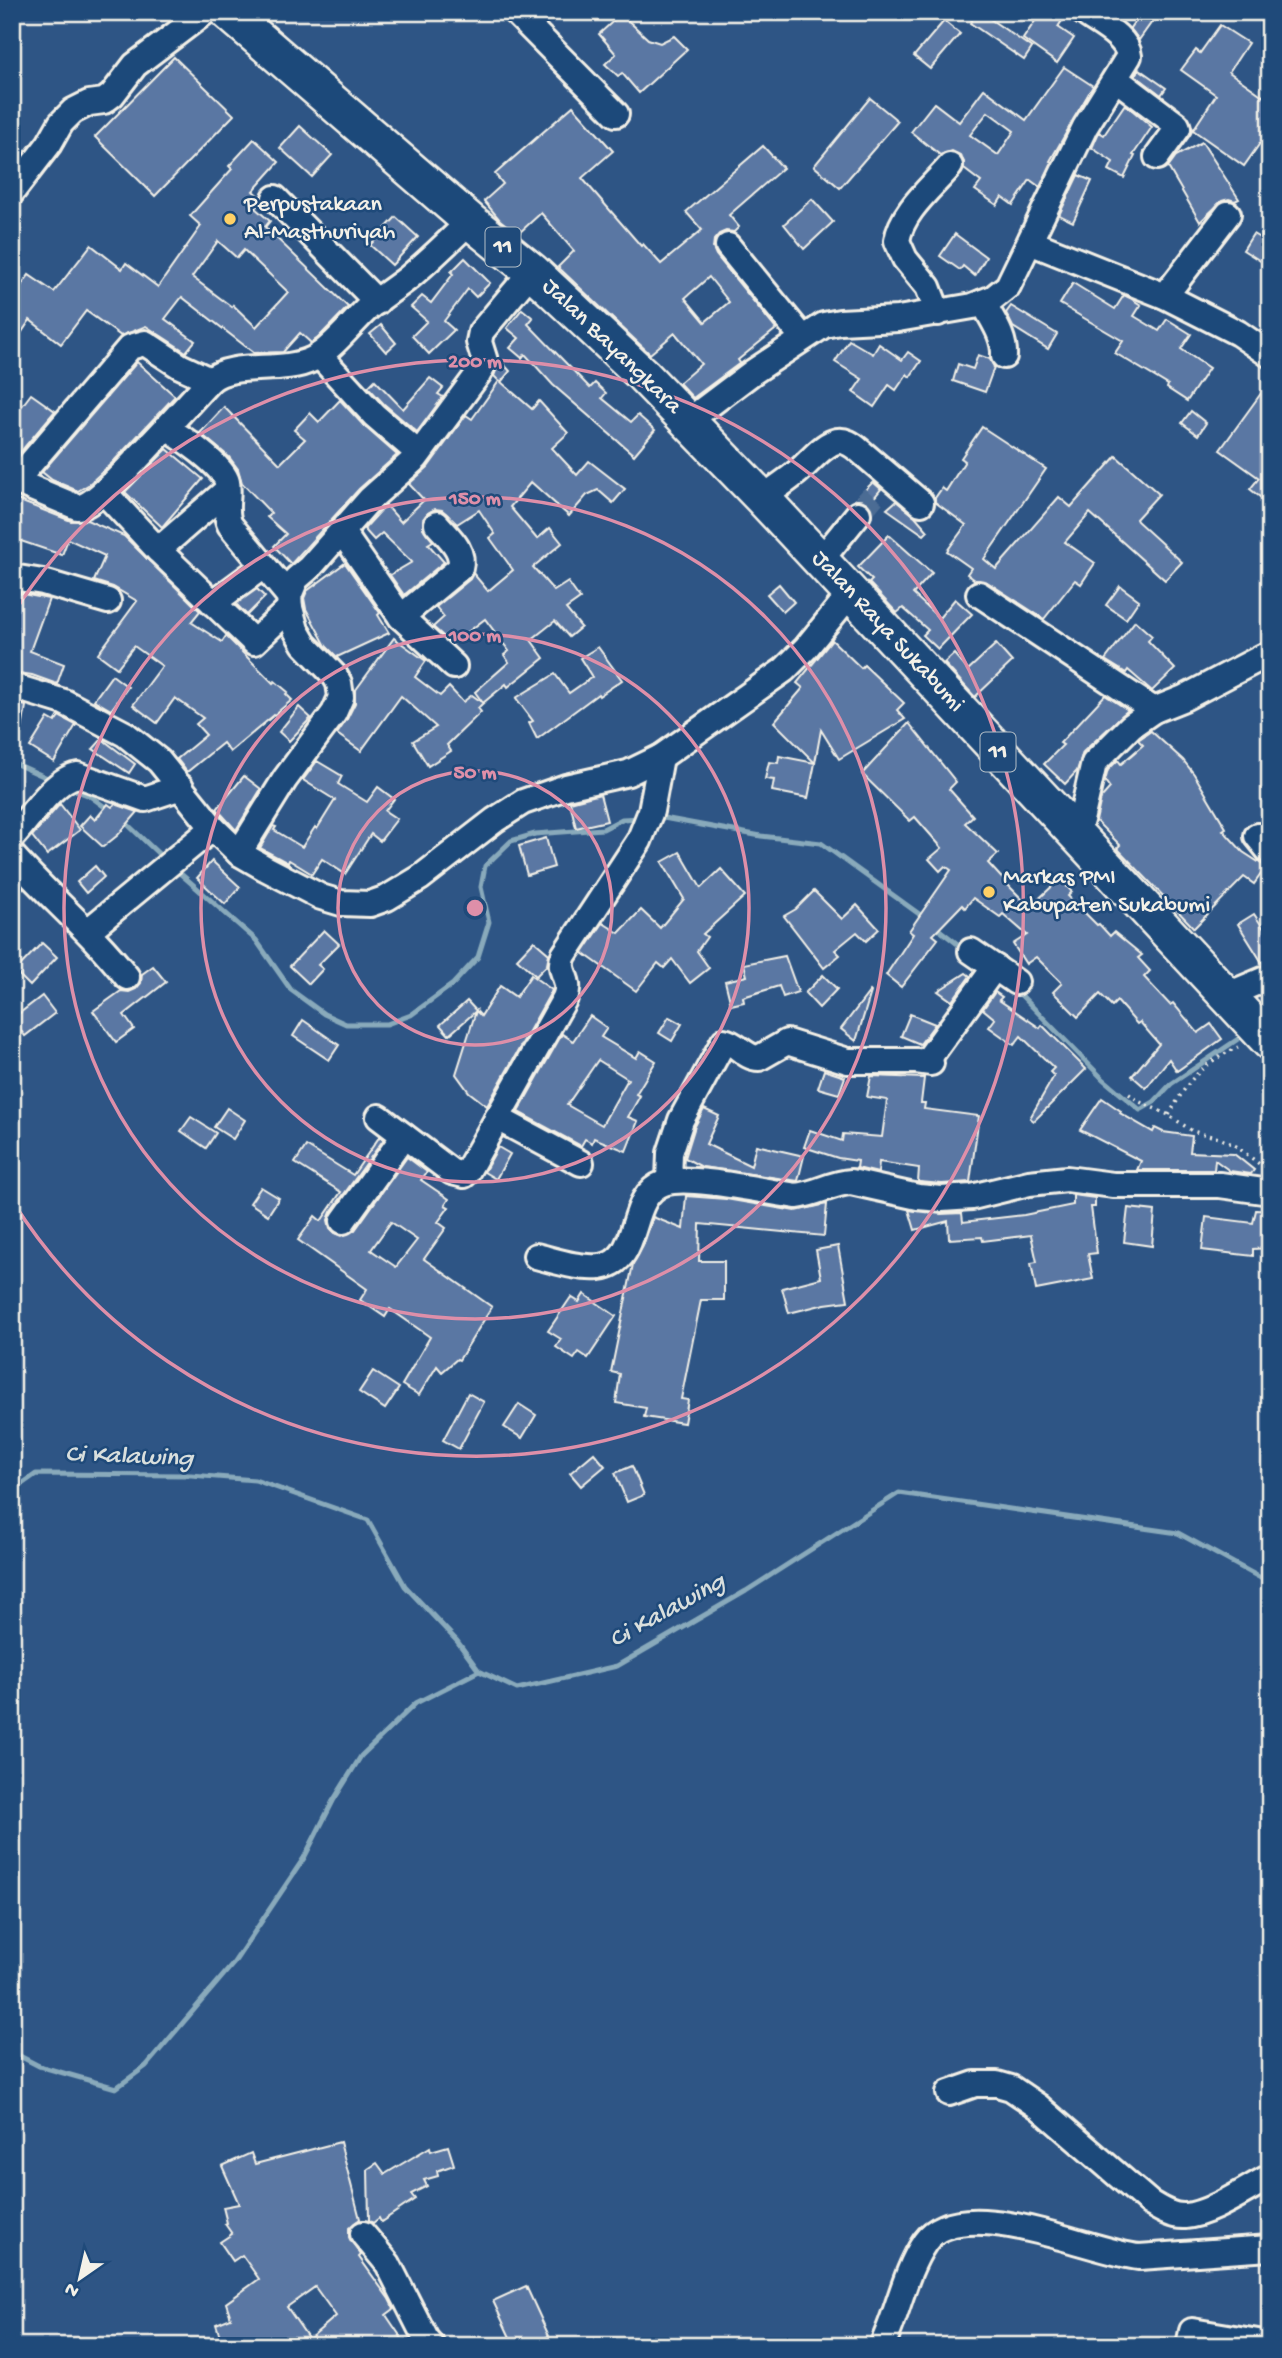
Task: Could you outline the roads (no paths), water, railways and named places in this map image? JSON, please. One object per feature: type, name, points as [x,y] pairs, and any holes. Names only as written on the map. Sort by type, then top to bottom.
[{"type":"highway","name":"Jalan Bayangkara","points":[[228,14],[532,271],[643,375],[762,498]]},
{"type":"highway","name":"Jalan Raya Sukabumi","points":[[762,498],[1230,1001],[1258,1041]]},
{"type":"street","points":[[516,12],[616,114]]},
{"type":"street","points":[[688,421],[803,338],[831,323],[888,320],[938,313],[983,302],[1008,286],[1081,135],[1127,61],[1129,51],[1126,46],[1083,12]]},
{"type":"street","points":[[12,192],[49,145],[61,123],[73,111],[89,103],[104,101],[112,95],[135,65],[228,14]]},
{"type":"street","points":[[1116,79],[1177,125],[1178,128],[1157,157]]},
{"type":"street","points":[[938,313],[928,287],[905,259],[897,241],[903,223],[950,166]]},
{"type":"street","points":[[275,198],[377,302]]},
{"type":"street","points":[[1165,296],[1228,214]]},
{"type":"street","points":[[210,380],[180,366],[145,343],[130,347],[14,480],[77,507],[87,506],[104,492],[218,374],[231,370],[289,368],[319,355],[377,302],[428,262],[470,221]]},
{"type":"street","points":[[1030,242],[1165,296],[1238,333],[1270,355]]},
{"type":"street","points":[[728,246],[803,338]]},
{"type":"street","points":[[104,492],[158,550],[254,642],[289,602],[296,579],[370,499],[408,467],[480,373],[485,361],[479,342],[481,332],[532,271]]},
{"type":"street","points":[[983,302],[999,330],[1004,356]]},
{"type":"street","points":[[319,355],[374,415],[418,453]]},
{"type":"street","points":[[166,428],[224,474],[228,483],[227,520],[289,602],[296,630],[304,644],[339,683],[341,697],[334,713],[285,779],[239,853]]},
{"type":"street","points":[[762,498],[835,441],[849,443],[884,483],[922,503]]},
{"type":"street","points":[[158,550],[228,490]]},
{"type":"street","points":[[820,561],[858,514]]},
{"type":"street","points":[[401,617],[460,568],[460,552],[437,524]]},
{"type":"street","points":[[342,532],[401,617],[454,666]]},
{"type":"street","points":[[213,603],[262,567]]},
{"type":"street","points":[[12,576],[108,601]]},
{"type":"street","points":[[12,686],[64,702],[125,734],[159,761],[213,828],[239,853],[290,883],[321,897],[341,903],[370,904],[387,898],[420,878],[495,820],[523,802],[566,787],[628,773],[662,757],[784,670],[806,648],[850,594]]},
{"type":"street","points":[[979,594],[1154,710]]},
{"type":"street","points":[[1073,832],[1081,820],[1094,763],[1133,724],[1154,710],[1184,698],[1270,653]]},
{"type":"street","points":[[379,1117],[452,1172],[464,1175],[568,992],[568,980],[561,967],[569,944],[623,867],[645,829],[662,757]]},
{"type":"street","points":[[12,837],[59,784],[71,776],[78,775],[145,799],[181,787]]},
{"type":"street","points":[[88,931],[213,828]]},
{"type":"street","points":[[12,855],[88,931],[127,976]]},
{"type":"street","points":[[971,951],[1016,982]]},
{"type":"street","points":[[669,1181],[670,1153],[681,1120],[724,1041],[754,1058],[759,1058],[787,1042],[848,1061],[929,1062],[995,967]]},
{"type":"street","points":[[1230,1001],[1270,977]]},
{"type":"street","points":[[497,1118],[581,1163]]},
{"type":"street","points":[[343,1221],[404,1136]]},
{"type":"street","points":[[536,1256],[566,1264],[597,1267],[614,1262],[626,1251],[645,1198],[655,1188],[669,1181],[692,1181],[797,1196],[851,1182],[918,1197],[942,1199],[972,1197],[1029,1183],[1067,1179],[1113,1185],[1220,1185],[1270,1192]]},
{"type":"street","points":[[949,2093],[975,2084],[997,2084],[1011,2088],[1039,2107],[1150,2203],[1170,2214],[1185,2216],[1210,2208],[1270,2177]]},
{"type":"street","points":[[882,2346],[923,2245],[933,2234],[963,2223],[1013,2225],[1120,2255],[1139,2257],[1270,2248]]},
{"type":"street","points":[[363,2234],[388,2264],[432,2346]]},
{"type":"street","points":[[1189,2346],[1192,2331],[1270,2344]]},
{"type":"waterway","points":[[12,762],[54,781]]},
{"type":"waterway","points":[[69,788],[90,796],[109,810]]},
{"type":"waterway","points":[[658,817],[761,836],[821,843],[926,919]]},
{"type":"waterway","points":[[174,868],[256,940],[291,990],[324,1014],[346,1024],[387,1024],[411,1015],[453,984],[478,957],[489,922],[481,887],[485,866],[511,841],[535,834],[603,829],[622,819],[641,818]]},
{"type":"waterway","points":[[123,820],[164,859]]},
{"type":"waterway","points":[[933,925],[964,949]]},
{"type":"waterway","points":[[1016,990],[1103,1079],[1140,1110],[1154,1102],[1171,1084],[1247,1033]]},
{"type":"waterway","name":"Ci Kalawing","points":[[12,1491],[36,1474],[191,1475],[255,1480],[368,1520],[405,1586],[457,1641],[479,1671],[517,1689],[617,1666],[746,1591],[899,1493],[1178,1533],[1270,1583]]},
{"type":"waterway","points":[[12,2052],[39,2066],[116,2088],[146,2066],[233,1964],[304,1858],[333,1801],[361,1756],[416,1703],[479,1671]]},
{"type":"tunnel","points":[[858,514],[879,489]]},
{"type":"place","name":"Perpustakaan Al-Masthuriyah","points":[[230,219]]},
{"type":"place","name":"Markas PMI Kabupaten Sukabumi","points":[[989,892]]}]
